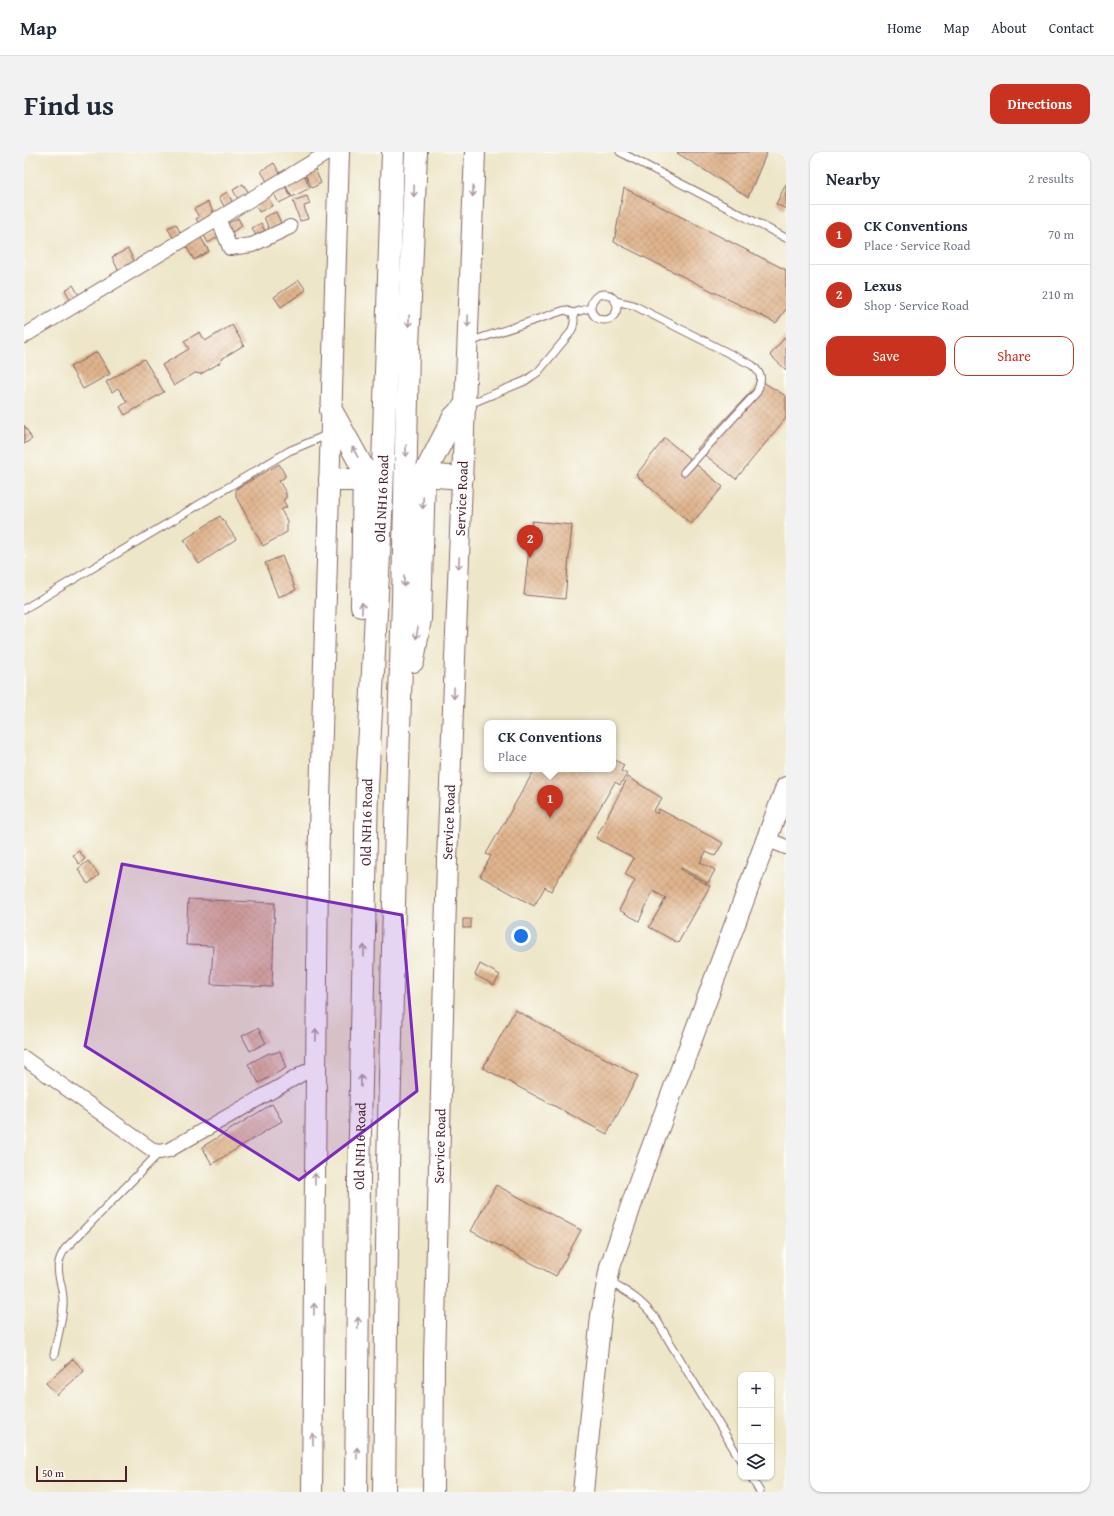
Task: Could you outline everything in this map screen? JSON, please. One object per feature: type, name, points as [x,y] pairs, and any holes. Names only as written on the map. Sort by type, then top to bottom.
[{"type":"main road","name":"Old NH16 Road","points":[[356,1492],[359,1174],[367,787],[382,498],[393,152]]},
{"type":"main road","name":"Old NH16 Road","points":[[384,1492],[388,1167],[408,347],[416,152]]},
{"type":"main road","points":[[398,754],[420,618],[424,475],[454,417],[465,406]]},
{"type":"main road","points":[[331,410],[364,470],[362,624],[367,787]]},
{"type":"main road","points":[[424,475],[462,478]]},
{"type":"main road","points":[[330,480],[364,480]]},
{"type":"street","name":"Service Road","points":[[433,1492],[434,1360],[447,861],[475,152]]},
{"type":"street","points":[[24,336],[218,218],[329,153],[331,433],[318,867],[312,1492]]},
{"type":"street","points":[[218,218],[230,248],[252,245],[290,227]]},
{"type":"street","points":[[583,1492],[601,1316],[610,1267],[644,1168],[786,786]]},
{"type":"street","points":[[766,840],[786,847]]},
{"type":"street","points":[[24,1058],[154,1151],[160,1152],[169,1150],[316,1066]]},
{"type":"lane","points":[[620,152],[786,238]]},
{"type":"lane","points":[[615,301],[617,306],[616,311],[608,320],[597,318],[590,308],[596,297],[602,294],[607,294],[615,301],[633,305],[752,365],[760,373],[761,381],[757,392],[684,472]]},
{"type":"lane","points":[[467,342],[565,310],[573,313],[590,308]]},
{"type":"lane","points":[[465,406],[525,381],[538,372],[571,332],[574,325],[573,313]]},
{"type":"lane","points":[[24,609],[289,451],[331,433]]},
{"type":"lane","points":[[54,1355],[63,1306],[63,1294],[57,1265],[60,1256],[65,1249],[160,1152]]},
{"type":"lane","points":[[607,1282],[631,1293],[656,1319],[738,1456]]},
{"type":"lane","points":[[753,1480],[760,1492]]},
{"type":"highlighted area","points":[[122,864],[402,915],[417,1091],[299,1180],[85,1046]]},
{"type":"building","points":[[767,152],[748,197],[677,153]]},
{"type":"building","points":[[274,163],[281,175],[268,183],[261,171]]},
{"type":"building","points":[[315,169],[321,183],[312,188],[305,174]]},
{"type":"building","points":[[304,175],[310,188],[292,197],[285,185]]},
{"type":"building","points":[[243,184],[251,196],[240,203],[233,190]]},
{"type":"building","points":[[786,184],[786,209],[776,204]]},
{"type":"building","points":[[285,186],[291,197],[279,203],[273,192]]},
{"type":"building","points":[[624,188],[786,270],[786,309],[776,323],[614,242]]},
{"type":"building","points":[[227,192],[234,205],[226,210],[219,197]]},
{"type":"building","points":[[307,196],[310,204],[304,206],[308,219],[300,221],[293,201]]},
{"type":"building","points":[[268,197],[272,206],[259,212],[255,203]]},
{"type":"building","points":[[208,202],[215,215],[199,223],[196,219],[199,217],[194,209]]},
{"type":"building","points":[[276,212],[281,223],[269,229],[264,217]]},
{"type":"building","points":[[238,218],[242,226],[232,232],[227,224]]},
{"type":"building","points":[[261,223],[266,233],[257,238],[252,228]]},
{"type":"building","points":[[176,224],[181,234],[173,238],[168,228]]},
{"type":"building","points":[[215,228],[220,236],[208,243],[204,235]]},
{"type":"building","points":[[200,236],[209,251],[194,260],[186,246]]},
{"type":"building","points":[[128,249],[136,264],[119,272],[112,257]]},
{"type":"building","points":[[299,280],[306,290],[281,307],[274,297]]},
{"type":"building","points":[[73,285],[80,297],[72,302],[65,290]]},
{"type":"building","points":[[232,325],[244,345],[223,358],[221,362],[201,374],[195,373],[174,386],[162,365],[189,349],[184,341],[200,332],[205,341]]},
{"type":"building","points":[[786,336],[786,370],[770,355]]},
{"type":"building","points":[[97,352],[110,374],[83,389],[70,367]]},
{"type":"building","points":[[144,359],[164,392],[125,415],[120,407],[127,402],[118,388],[112,392],[106,382]]},
{"type":"building","points":[[761,381],[786,396],[786,418],[736,479],[697,449]]},
{"type":"building","points":[[24,425],[32,439],[24,444]]},
{"type":"building","points":[[665,438],[723,487],[691,524],[636,475]]},
{"type":"building","points":[[279,464],[285,475],[285,477],[279,481],[286,493],[286,498],[283,500],[287,507],[281,510],[287,521],[287,532],[263,546],[236,497],[236,489]]},
{"type":"building","points":[[220,516],[236,539],[199,564],[184,540]]},
{"type":"building","points":[[532,521],[572,525],[565,599],[524,595]]},
{"type":"building","points":[[282,556],[296,590],[278,597],[265,563]]},
{"type":"building","points":[[616,761],[624,765],[621,771],[627,774],[620,785],[615,782],[551,891],[545,887],[534,906],[480,876],[491,856],[486,854],[533,772],[616,772]]},
{"type":"building","points":[[628,777],[662,798],[653,811],[657,814],[659,809],[723,843],[715,856],[706,852],[700,862],[715,870],[708,883],[681,868],[681,870],[710,886],[678,943],[649,927],[666,898],[653,891],[639,921],[619,910],[635,880],[625,874],[634,858],[596,838]]},
{"type":"building","points":[[79,851],[85,859],[79,864],[73,855]]},
{"type":"building","points":[[88,861],[99,875],[88,884],[78,869]]},
{"type":"building","points":[[188,899],[275,903],[272,987],[211,984],[213,946],[186,945]]},
{"type":"building","points":[[463,919],[471,919],[471,928],[463,928]]},
{"type":"building","points":[[480,964],[500,975],[494,985],[475,975]]},
{"type":"building","points":[[515,1010],[638,1076],[607,1134],[483,1068]]},
{"type":"building","points":[[258,1028],[266,1043],[250,1051],[242,1036]]},
{"type":"building","points":[[280,1051],[286,1068],[259,1083],[248,1064],[269,1053],[271,1054]]},
{"type":"building","points":[[272,1104],[282,1121],[212,1164],[202,1147]]},
{"type":"building","points":[[496,1185],[581,1230],[556,1276],[471,1231]]},
{"type":"building","points":[[73,1359],[84,1371],[57,1395],[46,1383]]},
{"type":"place","name":"Lexus","points":[[530,558]]},
{"type":"place","name":"CK Conventions","points":[[550,818]]}]
